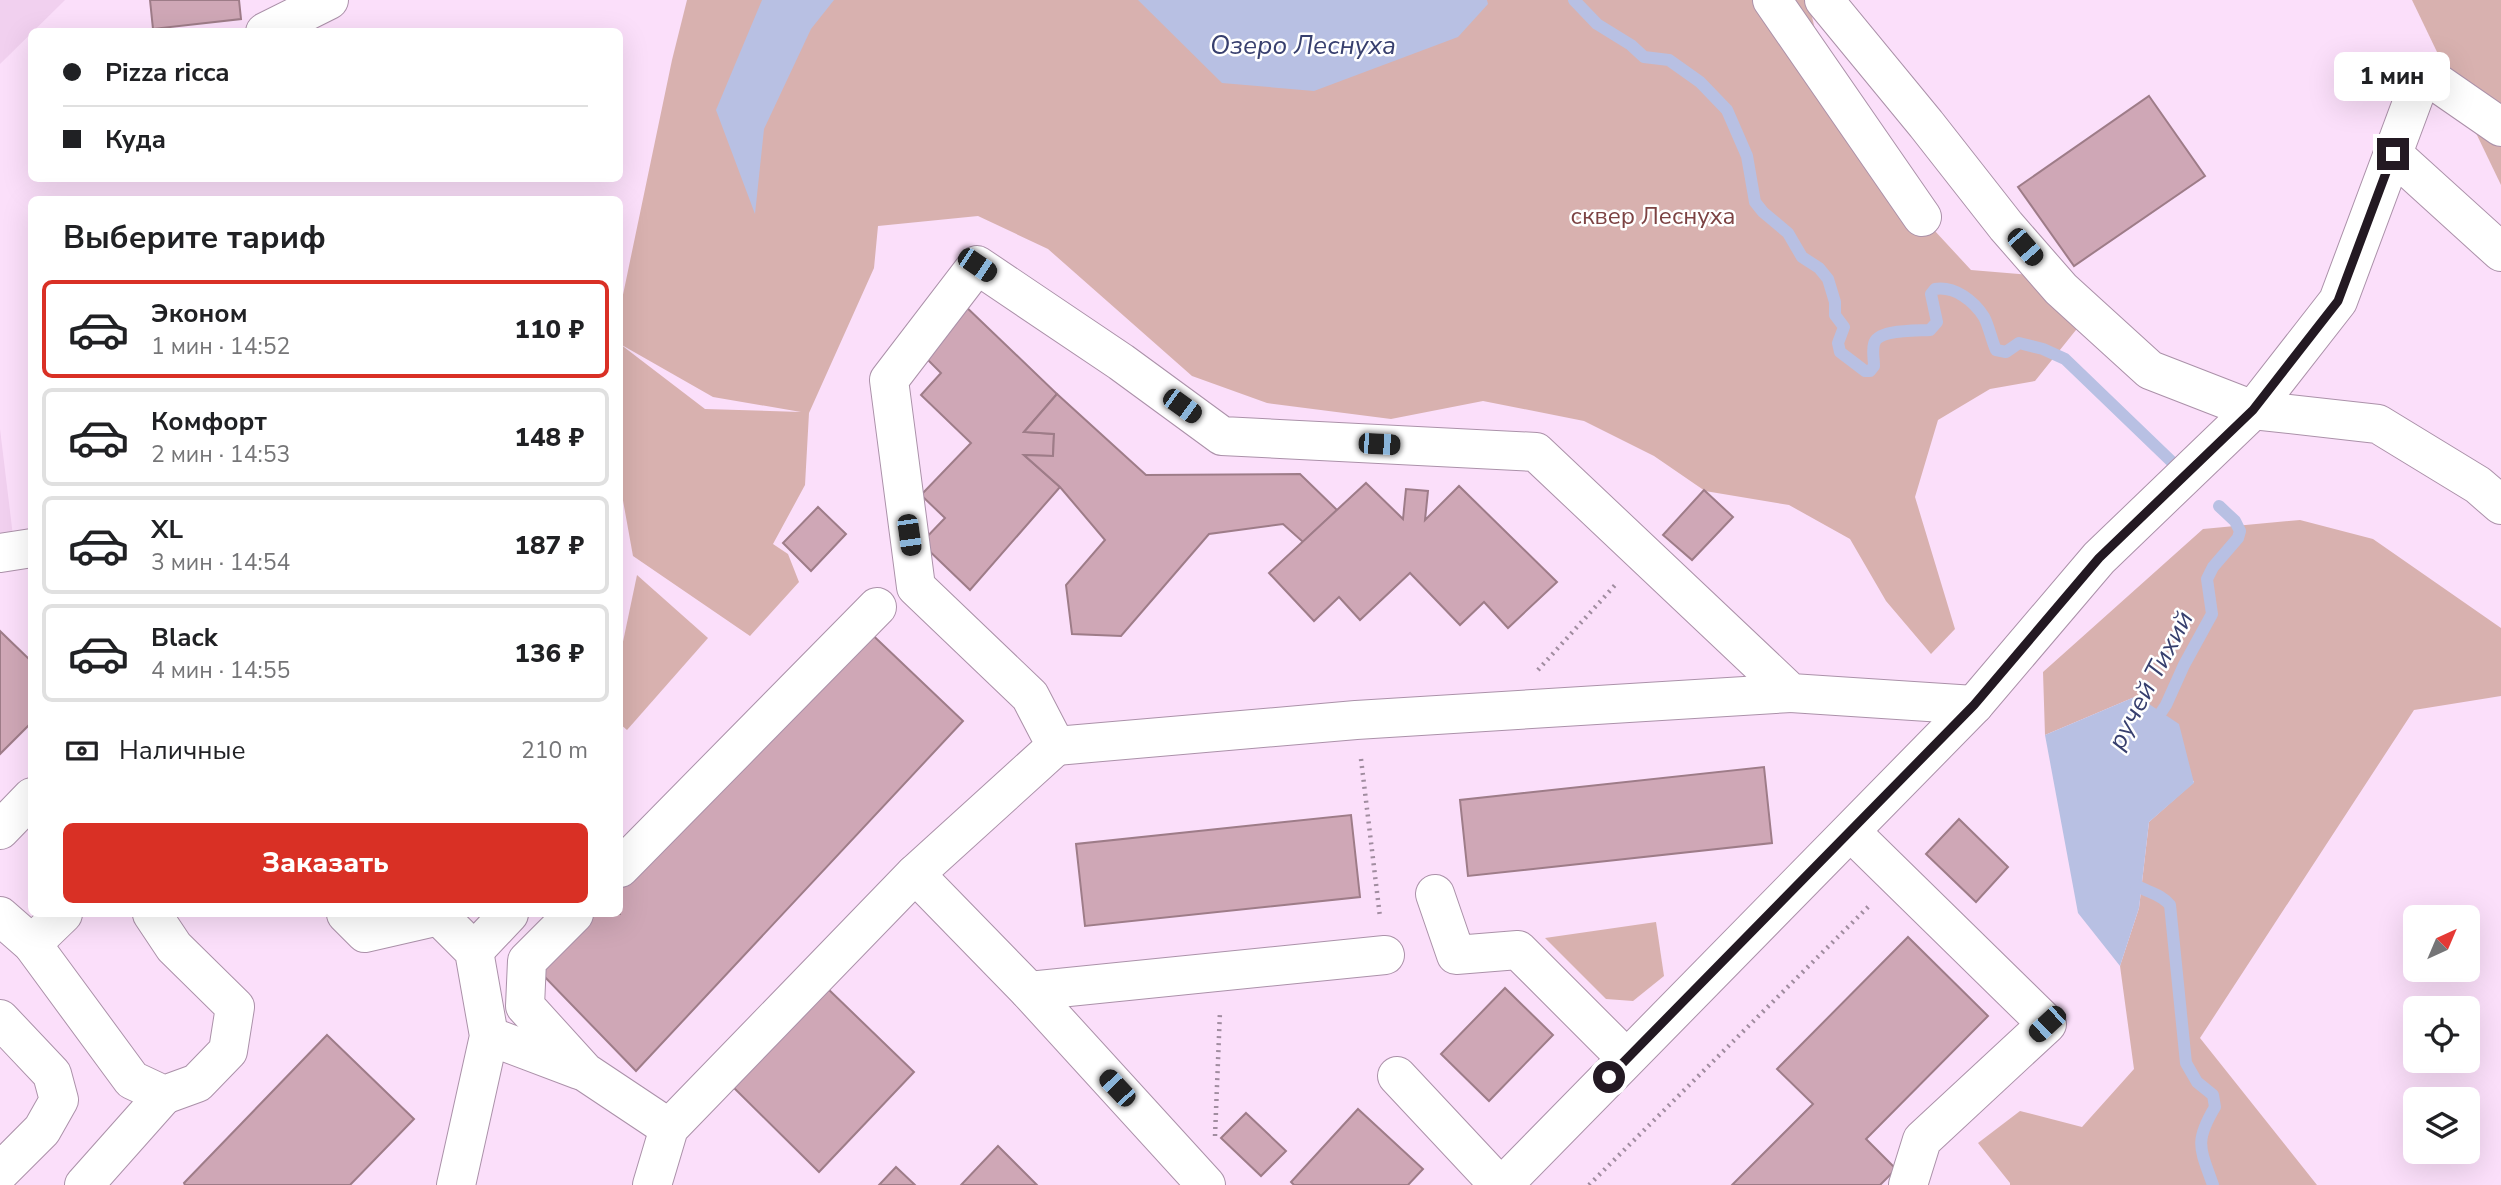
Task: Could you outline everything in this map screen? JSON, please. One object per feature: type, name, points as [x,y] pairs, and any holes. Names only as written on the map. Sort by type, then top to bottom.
[{"type":"street","points":[[273,28],[329,0]]},
{"type":"street","points":[[1772,0],[1922,217]]},
{"type":"street","points":[[1825,0],[2006,226],[2061,289],[2150,370],[2253,410],[2378,424],[2478,485],[2501,505]]},
{"type":"street","points":[[1397,1076],[1516,1180],[1626,1058],[1974,705],[2099,558],[2253,410],[2338,301],[2423,73],[2501,127]]},
{"type":"street","points":[[2393,154],[2501,252]]},
{"type":"street","points":[[1056,746],[1030,696],[916,587],[889,380],[977,265],[1121,362],[1223,436],[1536,452],[1791,693]]},
{"type":"street","points":[[0,553],[28,549]]},
{"type":"street","points":[[623,865],[877,607]]},
{"type":"street","points":[[652,1185],[669,1128],[915,874],[1056,746],[1356,720],[1791,693],[1974,705]]},
{"type":"street","points":[[0,830],[28,801]]},
{"type":"street","points":[[1851,832],[2047,1024],[1922,1140],[1908,1185]]},
{"type":"street","points":[[915,874],[1029,991],[1206,1185]]},
{"type":"street","points":[[1435,894],[1456,955],[1518,950],[1626,1058]]},
{"type":"street","points":[[0,916],[32,944],[132,1080],[164,1095]]},
{"type":"street","points":[[32,944],[60,917]]},
{"type":"street","points":[[84,1185],[164,1095],[197,1083],[228,1051],[235,1007],[174,947],[154,917]]},
{"type":"street","points":[[349,917],[365,933],[430,917]]},
{"type":"street","points":[[440,917],[474,951],[489,1036],[456,1185]]},
{"type":"street","points":[[474,951],[506,917]]},
{"type":"street","points":[[571,917],[527,961],[525,1006],[585,1072]]},
{"type":"street","points":[[1029,991],[1385,955]]},
{"type":"street","points":[[0,1019],[52,1074],[59,1100],[41,1130],[0,1172]]},
{"type":"street","points":[[489,1036],[585,1072],[669,1128]]},
{"type":"path","points":[[1501,711],[1644,554]]},
{"type":"path","points":[[1356,720],[1385,955]]},
{"type":"path","points":[[1589,1185],[1898,878]]},
{"type":"path","points":[[1215,1145],[1222,972]]},
{"type":"shaded area","points":[[0,0],[65,0],[37,28],[28,28],[28,36],[0,64]]},
{"type":"shaded area","points":[[0,429],[13,536],[0,538]]},
{"type":"green space","name":"сквер Леснуха","points":[[687,0],[1808,0],[1829,88],[1922,217],[1971,270],[2031,275],[2084,320],[2035,381],[1990,389],[1938,420],[1915,497],[1955,629],[1931,654],[1886,601],[1850,539],[1789,505],[1705,491],[1654,456],[1584,421],[1483,401],[1391,419],[1267,403],[1192,376],[1048,249],[978,216],[878,226],[874,268],[809,413],[805,485],[773,544],[788,554],[799,582],[750,636],[633,556],[623,501],[623,346],[705,409],[801,412],[713,397],[623,346],[623,295]]},
{"type":"green space","points":[[2412,0],[2501,0],[2501,185]]},
{"type":"green space","points":[[2300,520],[2373,539],[2501,628],[2501,696],[2414,710],[2200,1038],[2317,1185],[2010,1185],[1978,1143],[2020,1111],[2082,1127],[2134,1069],[2120,966],[2139,908],[2149,822],[2194,782],[2137,696],[2045,735],[2043,672],[2203,529]]},
{"type":"green space","points":[[637,575],[708,638],[627,730],[623,727],[623,642]]},
{"type":"green space","points":[[1656,922],[1664,976],[1633,1001],[1606,999],[1545,938]]},
{"type":"water","points":[[762,0],[834,0],[811,29],[764,129],[755,214],[716,110]]},
{"type":"water","name":"Озеро Леснуха","points":[[1138,0],[1487,0],[1488,4],[1458,37],[1314,91],[1222,83]]},
{"type":"water","points":[[2137,696],[2179,724],[2194,783],[2149,822],[2139,908],[2120,966],[2078,913],[2045,735]]},
{"type":"building","points":[[150,0],[239,0],[241,19],[153,28]]},
{"type":"building","points":[[2149,96],[2205,176],[2074,266],[2018,187]]},
{"type":"building","points":[[961,302],[1057,394],[1024,432],[1054,434],[1053,456],[1024,455],[1060,487],[970,590],[921,543],[945,518],[921,495],[971,443],[921,395],[941,373],[917,349]]},
{"type":"building","points":[[1057,394],[1146,475],[1300,474],[1337,510],[1303,542],[1283,524],[1209,534],[1121,636],[1072,634],[1066,585],[1105,540],[1060,487],[1024,455],[1053,456],[1054,434],[1024,432]]},
{"type":"building","points":[[1366,483],[1403,519],[1406,489],[1428,491],[1425,520],[1459,486],[1557,582],[1508,628],[1484,602],[1460,625],[1410,573],[1360,620],[1339,597],[1314,621],[1269,573]]},
{"type":"building","points":[[1704,490],[1733,517],[1692,560],[1663,535]]},
{"type":"building","points":[[818,507],[846,534],[811,571],[783,543]]},
{"type":"building","points":[[861,624],[963,721],[636,1071],[539,971],[590,917],[623,917],[623,881]]},
{"type":"building","points":[[0,631],[28,658],[28,726],[0,754]]},
{"type":"building","points":[[1764,767],[1772,843],[1468,876],[1460,800]]},
{"type":"building","points":[[1351,815],[1360,897],[1085,926],[1076,844]]},
{"type":"building","points":[[1959,819],[2008,867],[1976,902],[1926,854]]},
{"type":"building","points":[[1908,937],[1988,1016],[1866,1139],[1896,1169],[1880,1185],[1732,1185],[1813,1104],[1777,1069]]},
{"type":"building","points":[[825,986],[914,1072],[819,1172],[730,1084]]},
{"type":"building","points":[[1505,988],[1553,1035],[1489,1101],[1441,1054]]},
{"type":"building","points":[[327,1035],[414,1119],[350,1185],[185,1185],[184,1183]]},
{"type":"building","points":[[1358,1109],[1423,1169],[1408,1185],[1294,1185],[1291,1182]]},
{"type":"building","points":[[1246,1113],[1286,1151],[1261,1176],[1221,1138]]},
{"type":"building","points":[[998,1146],[1037,1185],[961,1185]]},
{"type":"building","points":[[896,1167],[915,1185],[879,1185]]},
{"type":"waterway","name":"ручей Тихий","points":[[1574,0],[1597,24],[1631,45],[1644,57],[1669,60],[1700,82],[1727,110],[1747,156],[1755,202],[1788,233],[1802,257],[1819,268],[1828,279],[1835,302],[1835,315],[1844,327],[1838,343],[1840,352],[1865,371],[1870,371],[1874,366],[1873,347],[1877,339],[1890,333],[1930,330],[1937,322],[1931,294],[1935,289],[1957,292],[1980,311],[1996,350],[2006,352],[2019,343],[2043,349],[2065,359],[2172,462]]},
{"type":"waterway","name":"ручей Тихий","points":[[2152,726],[2166,705],[2212,614],[2207,579],[2213,567],[2238,538],[2240,531],[2235,521],[2219,506]]},
{"type":"waterway","name":"ручей Тихий","points":[[2129,878],[2170,905],[2186,1063],[2197,1082],[2213,1095],[2215,1107],[2204,1129],[2201,1145],[2213,1185]]},
{"type":"route","points":[[1609,1077],[1974,705],[2099,558],[2253,410],[2338,301],[2393,154]]}]
